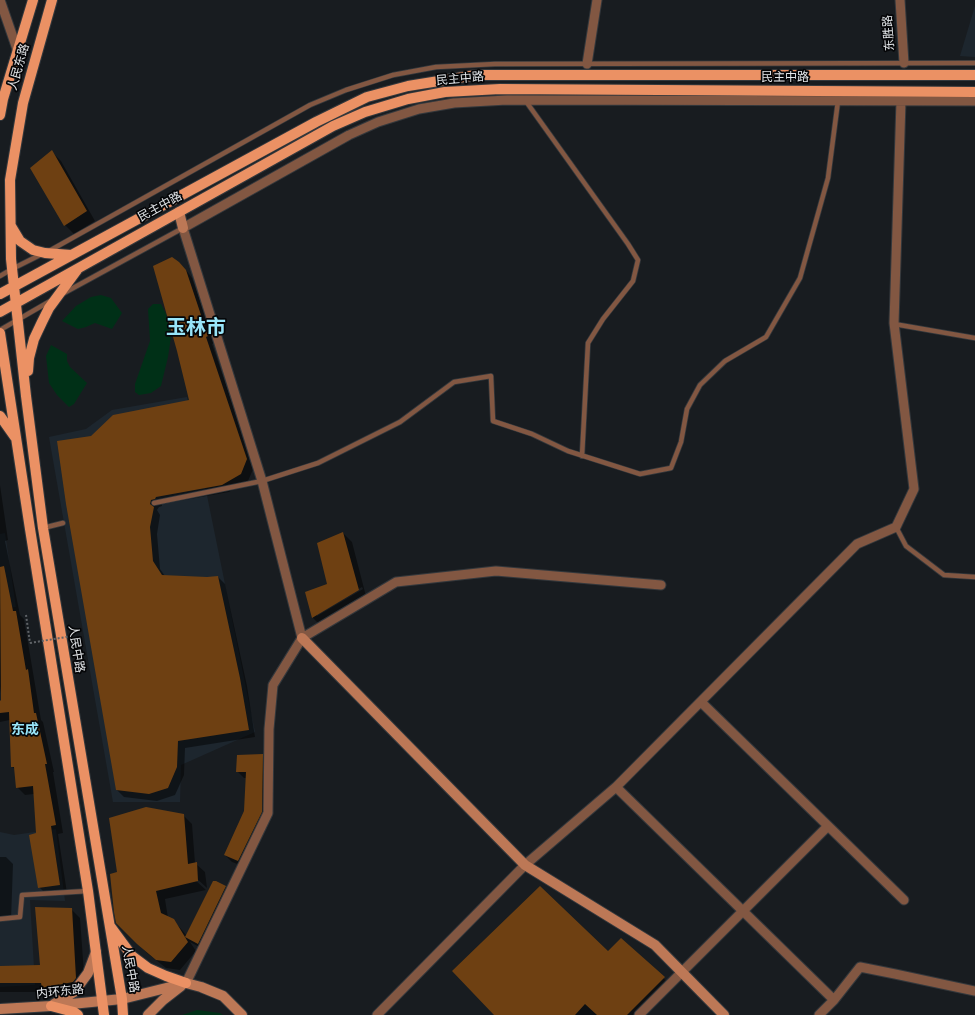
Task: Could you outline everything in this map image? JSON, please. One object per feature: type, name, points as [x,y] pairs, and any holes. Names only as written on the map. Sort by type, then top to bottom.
[{"type":"main road","name":"人民东路","points":[[0,115],[17,49],[33,0]]},
{"type":"main road","name":"人民东路","points":[[14,286],[10,225],[10,180],[23,102],[52,0]]},
{"type":"main road","name":"民主中路","points":[[0,294],[316,122],[367,97],[408,86],[476,76],[975,75]]},
{"type":"main road","name":"民主中路","points":[[0,312],[333,126],[365,112],[408,99],[445,92],[500,90],[975,92]]},
{"type":"main road","points":[[10,225],[20,241],[33,250],[45,254],[71,255]]},
{"type":"main road","points":[[26,396],[29,358],[34,339],[49,308],[79,267]]},
{"type":"main road","name":"人民中路","points":[[14,286],[43,528],[108,923],[122,999],[123,1015]]},
{"type":"main road","points":[[0,332],[88,891],[104,1015]]},
{"type":"main road","points":[[0,416],[16,439]]},
{"type":"main road","points":[[108,923],[132,956],[148,968],[186,983]]},
{"type":"main road","points":[[51,1006],[74,1012],[78,1015]]},
{"type":"street","points":[[0,0],[17,49]]},
{"type":"street","points":[[587,64],[597,0]]},
{"type":"street","name":"东胜路","points":[[900,0],[904,63]]},
{"type":"street","points":[[183,228],[349,135],[378,122],[419,109],[454,103],[525,100],[975,101]]},
{"type":"street","points":[[377,1015],[524,865],[616,787],[857,544],[896,528],[914,489],[894,324],[901,101]]},
{"type":"street","points":[[179,212],[262,481],[302,638],[524,865],[655,945],[724,1015]]},
{"type":"street","points":[[148,1015],[163,1000],[186,983],[268,813],[269,729],[273,685],[302,638],[396,582],[496,571],[661,585]]},
{"type":"street","points":[[701,702],[904,900]]},
{"type":"street","points":[[616,787],[834,1000]]},
{"type":"street","points":[[639,1015],[828,826]]},
{"type":"street","points":[[51,1006],[74,992],[88,974],[96,952]]},
{"type":"street","points":[[819,1015],[834,1000],[860,967],[975,991]]},
{"type":"street","points":[[186,983],[223,996],[242,1015]]},
{"type":"street","name":"内环东路","points":[[0,1009],[122,999],[186,983]]},
{"type":"lane","points":[[0,276],[45,254],[310,105],[346,90],[393,75],[436,67],[495,64],[975,63]]},
{"type":"lane","points":[[525,100],[638,260],[633,281],[603,319],[588,343],[582,456]]},
{"type":"lane","points":[[154,503],[262,481],[318,463],[400,422],[454,382],[491,376],[493,421],[532,434],[568,451],[640,474],[671,468],[681,442],[688,409],[700,385],[724,362],[766,337],[800,278],[828,178],[838,101]]},
{"type":"lane","points":[[0,332],[18,319],[183,228]]},
{"type":"lane","points":[[894,324],[975,338]]},
{"type":"lane","points":[[43,528],[63,523]]},
{"type":"lane","points":[[896,528],[906,546],[944,575],[975,577]]},
{"type":"lane","points":[[0,919],[20,917],[22,895],[88,891]]},
{"type":"path","points":[[26,615],[30,643],[72,636]]},
{"type":"shaded area","points":[[975,6],[975,57],[960,56]]},
{"type":"shaded area","points":[[187,397],[255,732],[181,765],[180,802],[113,802],[49,437],[86,429],[112,410]]},
{"type":"shaded area","points":[[5,533],[16,607],[0,609],[0,534]]},
{"type":"shaded area","points":[[56,829],[65,901],[30,900],[35,985],[0,987],[0,832],[14,835]]},
{"type":"green space","points":[[101,295],[111,298],[122,313],[112,329],[95,323],[78,329],[62,321],[76,306],[91,297]]},
{"type":"green space","points":[[153,304],[161,304],[166,314],[171,337],[168,357],[161,386],[151,393],[139,395],[135,392],[135,384],[150,341],[148,309]]},
{"type":"green space","points":[[51,345],[67,354],[67,361],[70,367],[87,383],[74,404],[69,407],[57,395],[49,383],[46,356]]},
{"type":"green space","points":[[197,1010],[220,1013],[223,1015],[182,1015]]},
{"type":"building","points":[[52,150],[87,211],[64,226],[30,168]]},
{"type":"building","points":[[172,257],[186,270],[208,336],[206,337],[247,459],[241,474],[222,485],[156,497],[155,499],[151,500],[150,504],[154,507],[150,527],[153,561],[162,575],[218,576],[240,678],[249,730],[178,741],[177,767],[168,788],[149,794],[116,790],[66,504],[57,441],[91,436],[113,415],[189,400],[153,266]]},
{"type":"building","points":[[343,532],[359,590],[312,618],[305,592],[327,584],[317,543]]},
{"type":"building","points":[[4,566],[13,611],[16,611],[26,670],[28,669],[34,713],[36,713],[47,764],[45,764],[56,825],[51,826],[60,885],[38,888],[29,835],[36,833],[33,786],[16,788],[14,767],[11,767],[9,712],[0,713],[0,567]]},
{"type":"building","points":[[263,754],[262,812],[238,861],[224,855],[244,811],[246,772],[236,772],[237,755]]},
{"type":"building","points":[[146,807],[184,814],[188,864],[197,862],[198,881],[156,891],[161,913],[174,919],[188,942],[171,962],[156,960],[137,944],[116,923],[114,912],[110,874],[117,872],[109,818]]},
{"type":"building","points":[[213,881],[226,886],[198,944],[185,937]]},
{"type":"building","points":[[540,886],[608,951],[621,938],[665,977],[627,1015],[597,1015],[585,1004],[575,1015],[494,1015],[452,971]]},
{"type":"building","points":[[35,907],[72,908],[76,978],[73,982],[42,988],[41,983],[0,983],[0,966],[40,965]]},
{"type":"district","name":"玉林市","points":[[196,328]]},
{"type":"district","name":"东成","points":[[25,730]]}]
